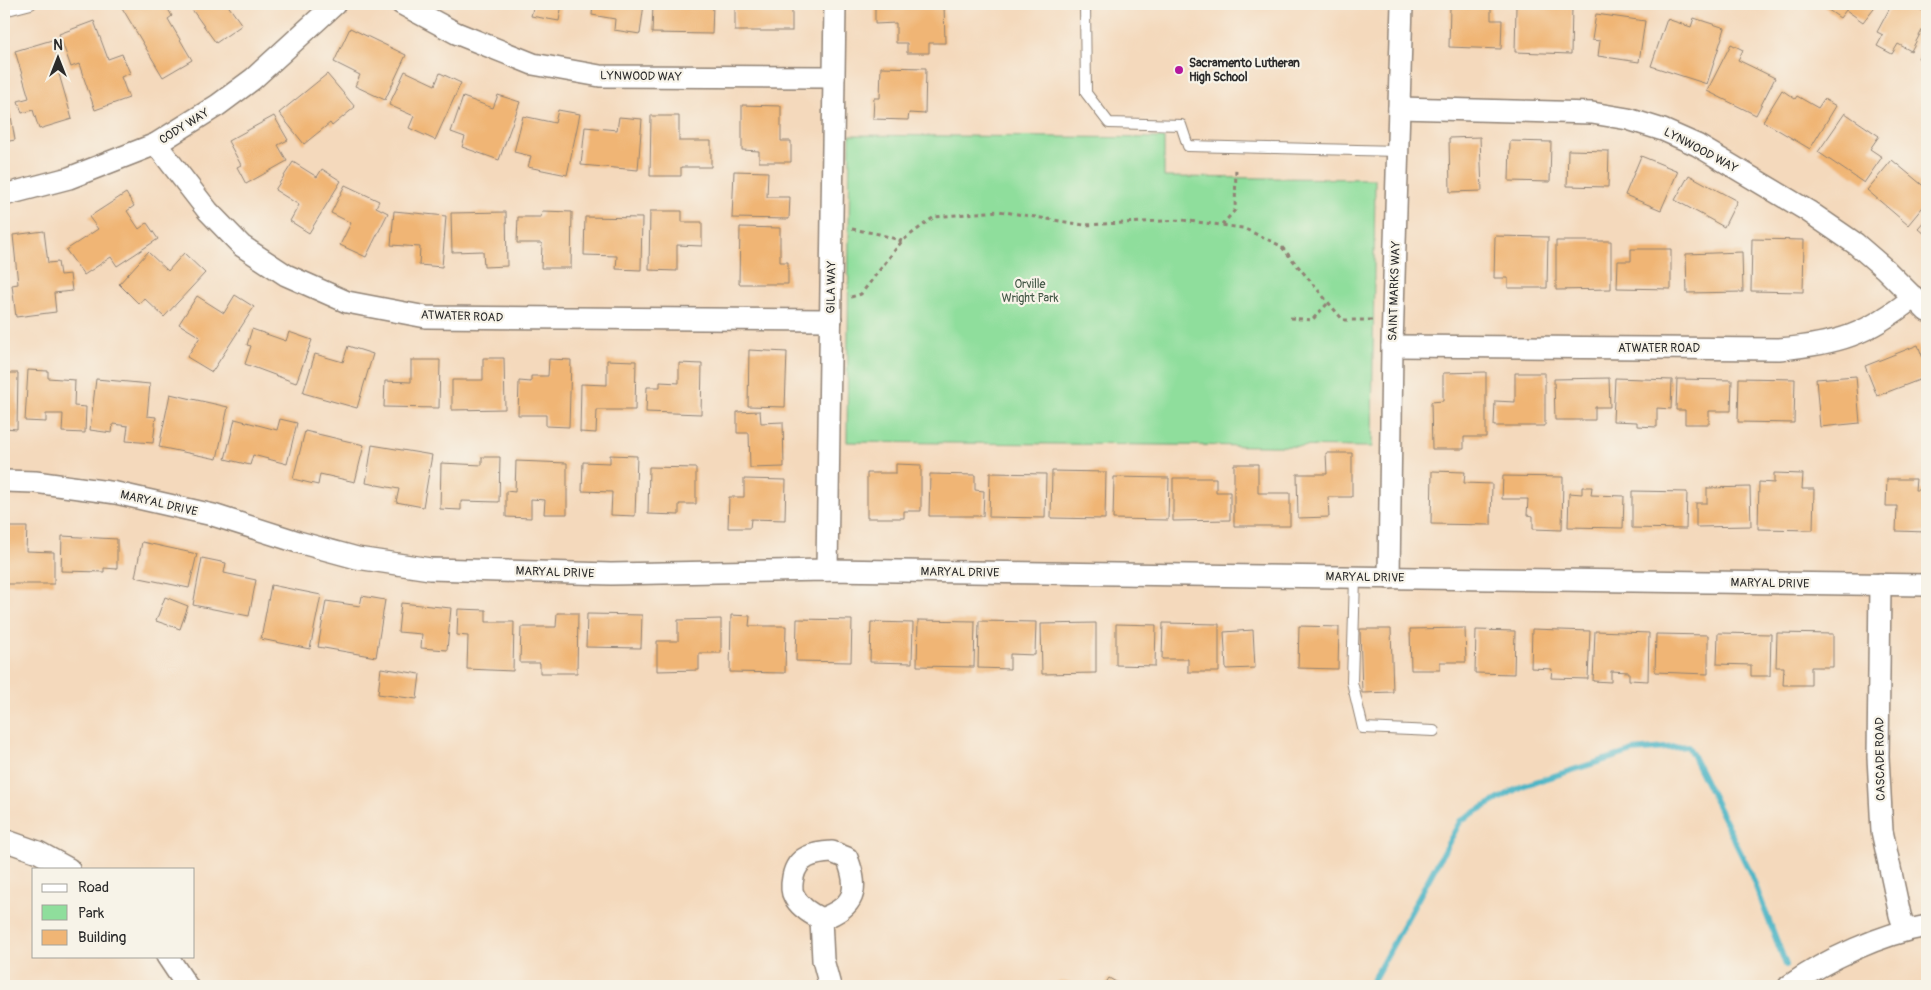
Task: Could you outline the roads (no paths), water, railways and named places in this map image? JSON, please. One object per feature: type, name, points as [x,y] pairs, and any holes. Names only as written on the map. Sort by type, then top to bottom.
[{"type":"street","name":"CODY WAY","points":[[4,195],[69,178],[156,144],[218,105],[253,79],[334,4]]},
{"type":"street","name":"LYNWOOD WAY","points":[[402,4],[456,33],[533,64],[600,76],[834,77]]},
{"type":"street","name":"GILA WAY","points":[[827,570],[835,4]]},
{"type":"street","name":"SAINT MARKS WAY","points":[[1389,578],[1392,346],[1402,4]]},
{"type":"street","name":"LYNWOOD WAY","points":[[1399,108],[1592,113],[1628,119],[1663,130],[1697,145],[1808,211],[1856,244],[1921,304]]},
{"type":"street","name":"ATWATER ROAD","points":[[156,144],[208,211],[242,246],[286,276],[347,302],[426,317],[831,311]]},
{"type":"street","name":"ATWATER ROAD","points":[[1392,346],[1779,349],[1831,343],[1863,331],[1893,314],[1921,304]]},
{"type":"street","name":"MARYAL DRIVE","points":[[4,481],[35,482],[116,493],[213,515],[298,542],[357,558],[430,569],[611,574],[827,570],[1927,585]]},
{"type":"street","name":"CASCADE ROAD","points":[[1880,584],[1878,757],[1882,831],[1900,915],[1906,930]]},
{"type":"street","points":[[4,840],[38,852],[66,868]]},
{"type":"street","points":[[821,920],[823,960],[830,986]]},
{"type":"street","points":[[1789,986],[1847,953],[1906,930],[1927,926]]},
{"type":"street","points":[[168,958],[187,986]]},
{"type":"lane","points":[[4,11],[31,4]]},
{"type":"lane","points":[[1085,4],[1086,93],[1109,123],[1181,125],[1188,146],[1398,152]]},
{"type":"lane","points":[[1355,577],[1352,682],[1363,728],[1434,731]]},
{"type":"waterway","points":[[1370,986],[1461,820],[1522,786],[1633,751],[1688,746],[1751,874],[1786,965]]},
{"type":"place","name":"Sacramento Lutheran High School","points":[[1179,70]]},
{"type":"park label","name":"Orville Wright Park","points":[[1030,291]]}]
